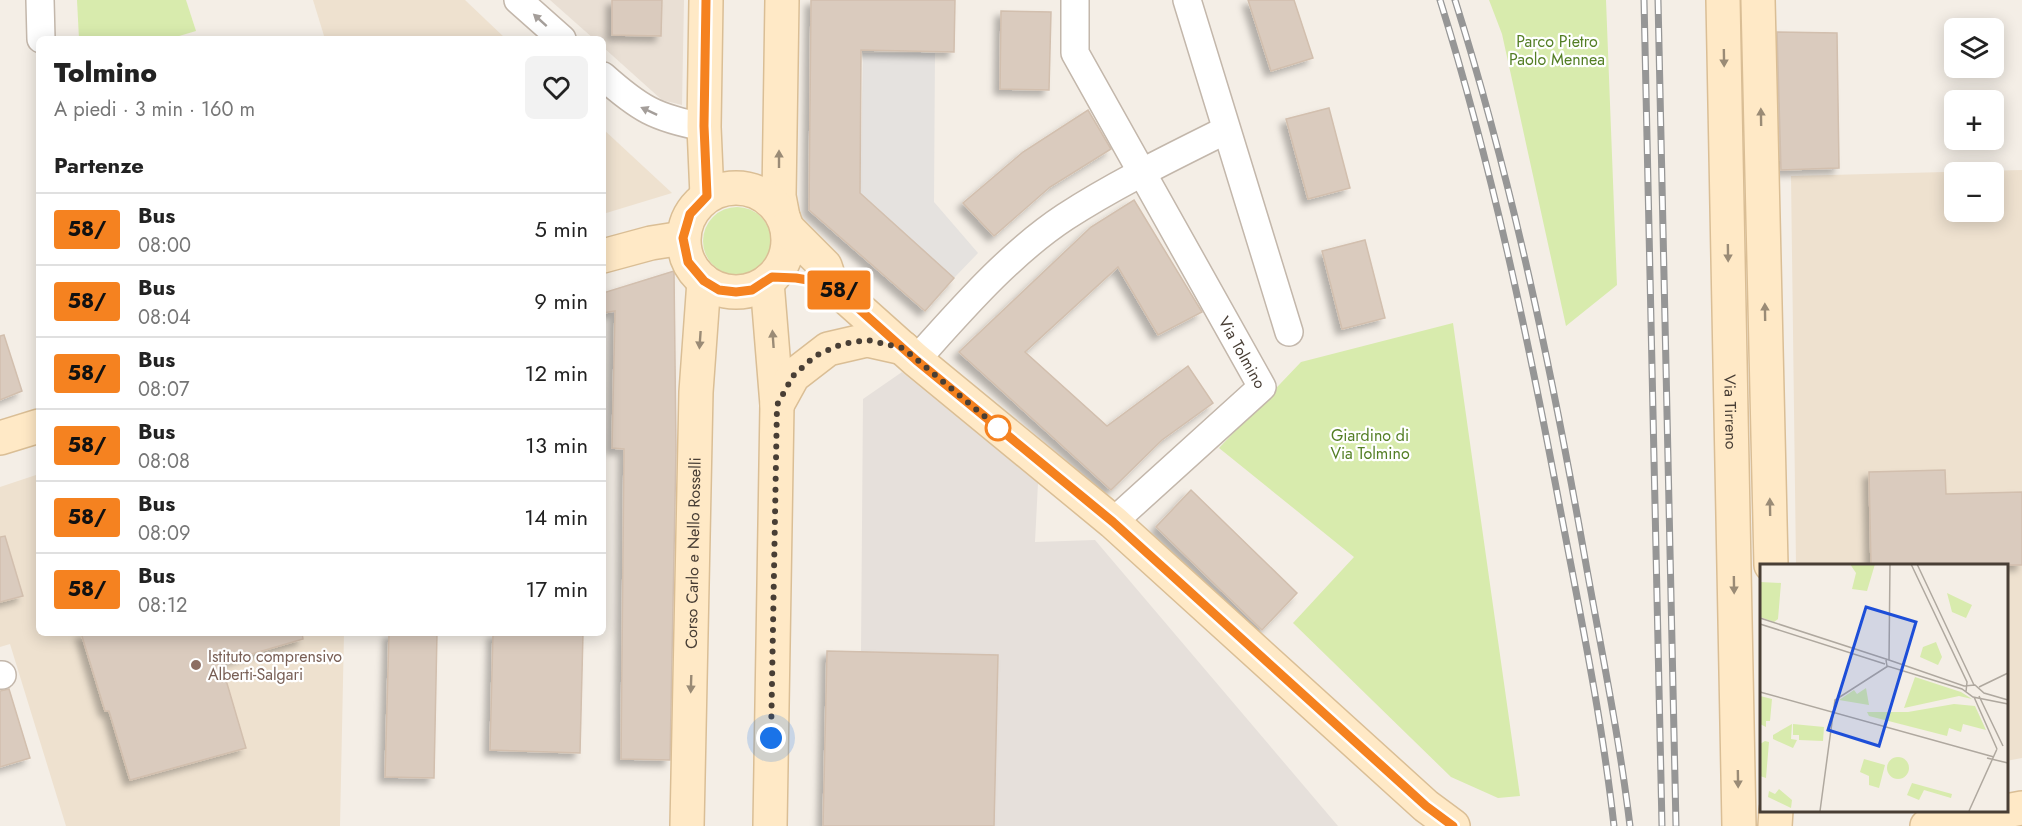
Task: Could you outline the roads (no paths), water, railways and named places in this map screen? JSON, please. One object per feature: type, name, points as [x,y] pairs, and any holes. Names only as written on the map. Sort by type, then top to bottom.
[{"type":"street","points":[[40,0],[41,36]]},
{"type":"street","points":[[518,0],[559,36]]},
{"type":"street","points":[[706,0],[704,126],[707,196]]},
{"type":"street","points":[[782,0],[779,196],[785,223],[787,251],[782,265],[770,280],[752,290],[736,292],[719,290],[704,281],[688,262],[683,238],[690,214],[707,196],[732,187],[746,188],[770,200],[785,223],[825,266],[831,284],[910,354],[1113,522],[1426,806],[1453,826]]},
{"type":"street","points":[[1057,0],[1075,0],[1075,53],[1142,173]]},
{"type":"street","points":[[1187,0],[1289,332]]},
{"type":"street","name":"Via Tirreno","points":[[1722,0],[1739,826]]},
{"type":"street","points":[[1758,0],[1771,564]]},
{"type":"street","points":[[606,78],[644,109],[671,120],[704,126]]},
{"type":"street","points":[[910,354],[1026,248],[1064,218],[1142,173],[1226,130]]},
{"type":"street","name":"Via Tolmino","points":[[1113,522],[1263,387],[1142,173]]},
{"type":"street","points":[[606,255],[651,243],[683,238]]},
{"type":"street","points":[[770,280],[796,278],[831,284]]},
{"type":"street","points":[[770,280],[777,405],[770,826]]},
{"type":"street","name":"Corso Carlo e Nello Rosselli","points":[[687,826],[696,392],[704,281]]},
{"type":"street","points":[[777,405],[793,376],[828,349],[867,340],[910,354]]},
{"type":"street","points":[[0,438],[36,427]]},
{"type":"street","points":[[2007,811],[2022,808]]},
{"type":"street","points":[[1775,826],[1776,811]]},
{"type":"street","points":[[1927,826],[2006,811]]},
{"type":"railway","points":[[1440,0],[1476,126],[1522,316],[1590,666],[1614,826]]},
{"type":"railway","points":[[1455,0],[1495,137],[1544,344],[1609,689],[1630,826]]},
{"type":"railway","points":[[1644,0],[1662,826]]},
{"type":"railway","points":[[1658,0],[1676,826]]},
{"type":"place","name":"Istituto comprensivo Alberti-Salgari","points":[[196,665]]},
{"type":"park label","name":"Parco Pietro Paolo Mennea","points":[[1557,50]]},
{"type":"park label","name":"Giardino di Via Tolmino","points":[[1370,444]]}]
